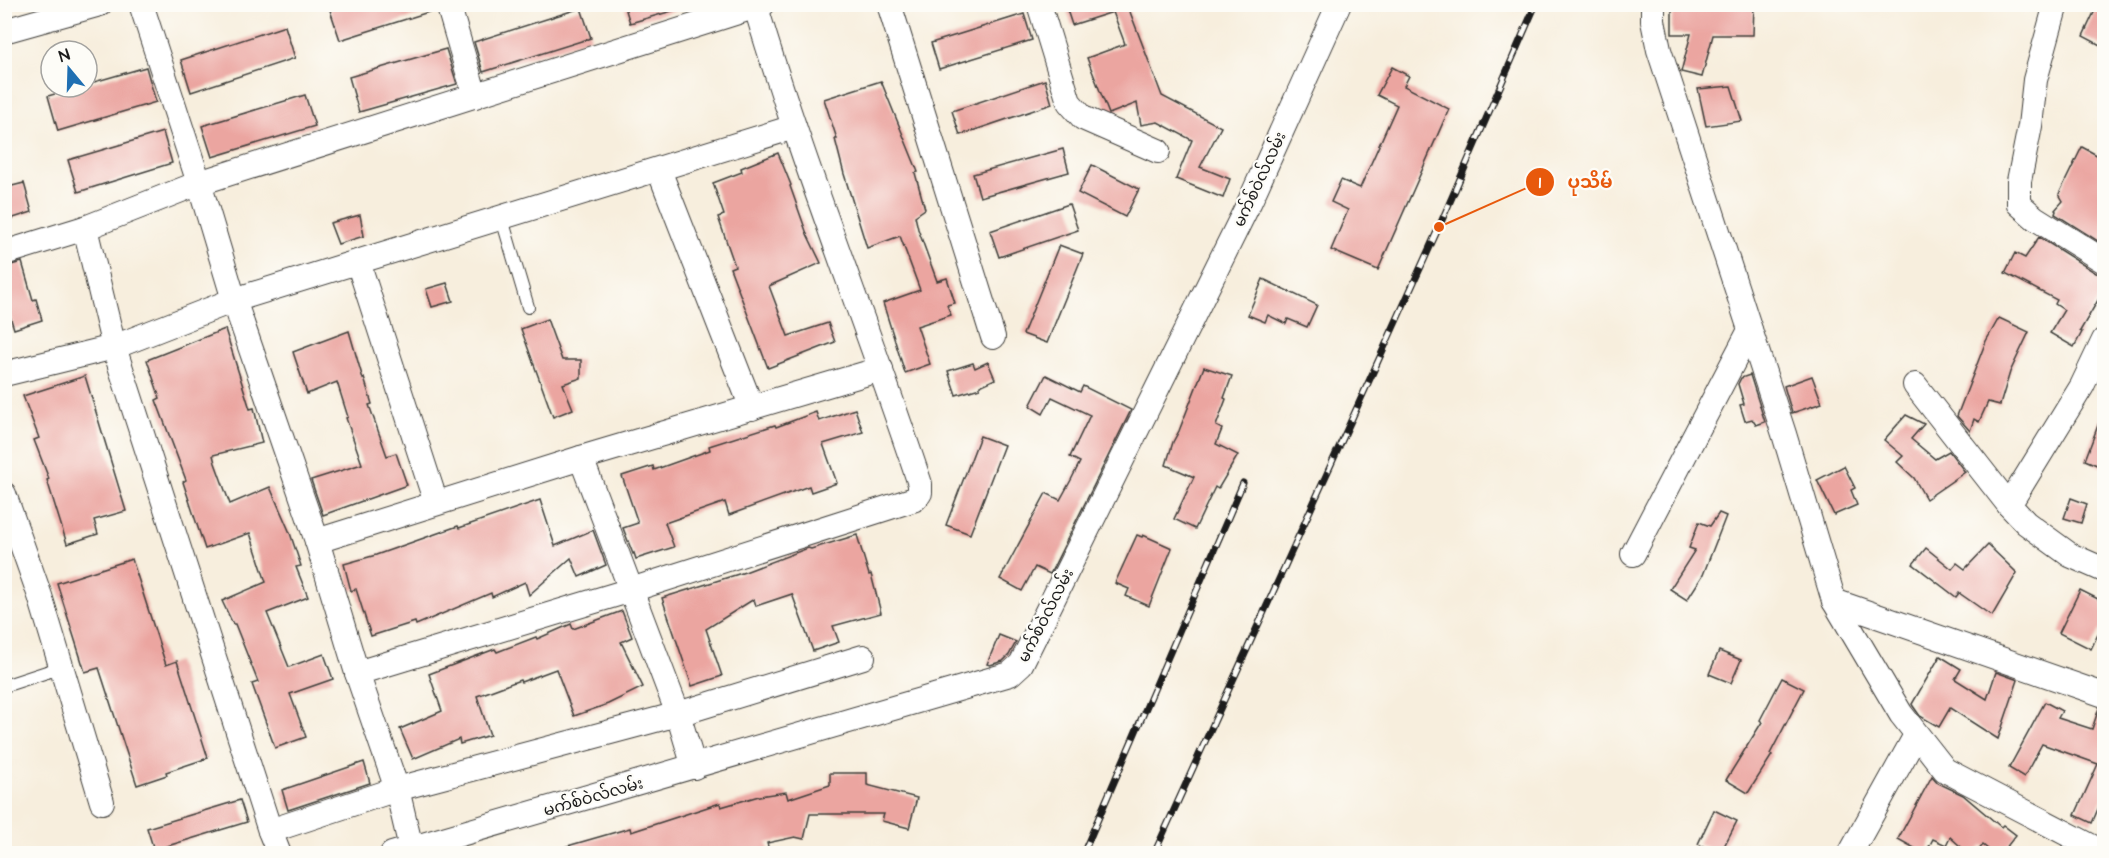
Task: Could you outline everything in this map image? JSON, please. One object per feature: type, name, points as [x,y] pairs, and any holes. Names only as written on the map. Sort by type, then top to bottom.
[{"type":"street","points":[[4,31],[100,4]]},
{"type":"street","points":[[141,4],[234,300],[317,541],[357,673],[397,789],[401,851]]},
{"type":"street","points":[[448,4],[475,96]]},
{"type":"street","points":[[889,4],[993,337]]},
{"type":"street","points":[[1039,4],[1069,102],[1083,118],[1158,151]]},
{"type":"street","name":"မက်စ်ဝဲလ်လမ်း","points":[[401,851],[1010,674],[1021,664],[1250,201],[1339,4]]},
{"type":"street","points":[[1653,4],[1653,21],[1659,50],[1784,434],[1834,601],[1900,714],[1946,770],[2104,853]]},
{"type":"street","points":[[2056,4],[2035,80],[2030,126],[2019,182],[2019,204],[2035,218],[2104,261]]},
{"type":"street","points":[[4,253],[85,228],[199,183],[758,5],[794,127],[882,369],[920,484],[920,493],[915,499],[631,590],[357,673]]},
{"type":"street","points":[[4,374],[114,347],[234,300],[794,127]]},
{"type":"street","points":[[659,170],[752,408]]},
{"type":"street","points":[[85,228],[114,347],[279,854]]},
{"type":"street","points":[[358,261],[436,503]]},
{"type":"street","points":[[1633,554],[1750,330]]},
{"type":"street","points":[[2009,505],[2082,387],[2104,340]]},
{"type":"street","points":[[317,541],[581,458],[882,369]]},
{"type":"street","points":[[1914,385],[2009,505],[2026,523],[2070,555],[2104,570]]},
{"type":"street","points":[[581,458],[678,714],[694,767]]},
{"type":"street","points":[[6,502],[62,667],[102,802]]},
{"type":"street","points":[[1834,601],[2104,696]]},
{"type":"street","points":[[270,831],[397,789],[678,714],[863,657]]},
{"type":"street","points":[[1851,854],[1916,735]]},
{"type":"lane","points":[[502,219],[528,307]]},
{"type":"lane","points":[[4,686],[62,667]]},
{"type":"building","points":[[328,4],[434,4],[435,10],[340,40]]},
{"type":"building","points":[[624,4],[678,4],[679,9],[630,23]]},
{"type":"building","points":[[1065,4],[1127,4],[1162,96],[1221,127],[1200,167],[1230,179],[1223,198],[1176,179],[1192,140],[1158,122],[1141,125],[1137,103],[1109,114],[1087,58],[1125,44],[1113,12],[1072,25]]},
{"type":"building","points":[[1672,4],[1754,4],[1753,35],[1713,35],[1702,77],[1681,72],[1691,34],[1672,34]]},
{"type":"building","points":[[2098,4],[2104,4],[2104,47],[2083,36]]},
{"type":"building","points":[[581,8],[591,38],[483,72],[474,42]]},
{"type":"building","points":[[1024,14],[1032,40],[939,69],[931,43]]},
{"type":"building","points":[[285,26],[295,58],[191,92],[181,60]]},
{"type":"building","points":[[446,49],[457,84],[359,112],[349,77]]},
{"type":"building","points":[[146,67],[156,102],[58,131],[49,99],[99,99],[99,81]]},
{"type":"building","points":[[1392,67],[1409,76],[1404,86],[1449,109],[1378,270],[1331,250],[1348,210],[1331,202],[1341,180],[1360,188],[1397,105],[1377,95]]},
{"type":"building","points":[[1045,80],[1052,104],[960,135],[952,111]]},
{"type":"building","points":[[881,81],[918,172],[915,173],[925,209],[915,216],[918,229],[937,281],[947,278],[955,303],[947,305],[951,315],[917,326],[930,364],[905,373],[883,303],[920,290],[900,236],[867,248],[824,99]]},
{"type":"building","points":[[1731,86],[1742,121],[1706,126],[1698,89]]},
{"type":"building","points":[[305,95],[315,126],[212,157],[202,126]]},
{"type":"building","points":[[163,132],[172,163],[78,192],[68,160]]},
{"type":"building","points":[[2082,147],[2104,159],[2104,245],[2055,214],[2055,210],[2063,201],[2059,194]]},
{"type":"building","points":[[1063,149],[1069,172],[980,197],[973,174]]},
{"type":"building","points":[[778,153],[807,234],[821,263],[769,286],[788,336],[828,323],[835,342],[768,368],[730,268],[735,266],[718,217],[724,215],[713,183],[742,172],[741,168]]},
{"type":"building","points":[[1092,165],[1139,189],[1125,217],[1078,193]]},
{"type":"building","points":[[24,183],[32,212],[4,221],[4,188]]},
{"type":"building","points":[[1069,204],[1078,230],[999,257],[990,231]]},
{"type":"building","points":[[360,215],[364,236],[338,244],[330,223]]},
{"type":"building","points":[[2039,237],[2096,273],[2104,275],[2104,290],[2080,331],[2082,332],[2074,347],[2050,333],[2064,310],[2055,304],[2057,300],[2005,273],[2015,253],[2025,258]]},
{"type":"building","points":[[1059,245],[1083,254],[1047,343],[1023,334]]},
{"type":"building","points":[[22,262],[33,300],[36,299],[42,320],[14,329],[4,297],[4,267]]},
{"type":"building","points":[[1263,279],[1317,305],[1307,327],[1288,319],[1286,324],[1268,315],[1265,322],[1248,315]]},
{"type":"building","points":[[447,283],[453,301],[432,307],[426,289]]},
{"type":"building","points":[[1999,318],[2029,332],[2010,372],[2000,405],[1988,402],[1979,422],[1974,419],[1970,431],[1957,416],[1986,341]]},
{"type":"building","points":[[547,319],[562,360],[581,360],[581,378],[563,384],[573,409],[553,417],[521,329]]},
{"type":"building","points":[[225,329],[250,409],[254,408],[262,443],[213,455],[215,463],[230,504],[270,487],[290,533],[301,566],[296,567],[308,597],[267,613],[289,667],[324,654],[333,679],[290,694],[306,737],[275,748],[252,684],[258,682],[235,624],[222,601],[266,582],[250,533],[205,549],[183,482],[186,480],[156,400],[160,398],[147,360]]},
{"type":"building","points":[[349,331],[372,404],[369,405],[387,456],[396,453],[407,485],[323,515],[311,480],[362,464],[346,418],[348,417],[337,382],[307,394],[293,352]]},
{"type":"building","points":[[988,362],[995,379],[980,388],[956,395],[948,371],[973,363],[975,368]]},
{"type":"building","points":[[1204,367],[1232,376],[1216,426],[1222,429],[1216,444],[1238,455],[1218,489],[1215,487],[1195,529],[1174,519],[1194,477],[1166,465]]},
{"type":"building","points":[[1046,375],[1080,392],[1083,386],[1131,410],[1050,574],[1035,567],[1022,591],[1000,579],[1046,493],[1060,500],[1071,480],[1080,462],[1070,457],[1090,415],[1052,397],[1043,414],[1030,406]]},
{"type":"building","points":[[1750,375],[1765,422],[1756,425],[1752,419],[1745,421],[1740,405],[1744,404],[1738,384],[1741,378]]},
{"type":"building","points":[[85,376],[126,511],[94,520],[98,534],[67,544],[47,480],[49,479],[34,440],[39,438],[23,396]]},
{"type":"building","points":[[1812,376],[1822,403],[1792,413],[1784,386]]},
{"type":"building","points":[[855,409],[863,432],[823,444],[837,483],[811,492],[809,486],[729,515],[725,502],[665,523],[674,547],[636,559],[623,528],[638,523],[622,476],[653,466],[654,470],[710,450],[709,446],[775,425],[776,427],[816,412],[819,421]]},
{"type":"building","points":[[2104,412],[2104,468],[2085,460]]},
{"type":"building","points":[[1906,415],[1924,424],[1911,439],[1935,459],[1949,451],[1965,472],[1926,499],[1914,478],[1897,462],[1903,456],[1884,440]]},
{"type":"building","points":[[980,436],[1004,445],[970,534],[946,525]]},
{"type":"building","points":[[1844,466],[1855,488],[1851,490],[1857,505],[1834,515],[1817,480]]},
{"type":"building","points":[[2071,498],[2087,504],[2081,523],[2064,518]]},
{"type":"building","points":[[540,500],[555,546],[593,530],[606,565],[579,577],[571,558],[529,595],[525,582],[492,597],[491,593],[416,625],[415,622],[371,636],[356,589],[351,591],[344,564]]},
{"type":"building","points":[[1719,513],[1726,516],[1703,575],[1687,600],[1670,589],[1695,550],[1689,548],[1699,522],[1710,526]]},
{"type":"building","points":[[857,535],[869,575],[871,574],[881,613],[833,626],[839,642],[813,651],[792,594],[756,606],[754,599],[706,629],[722,676],[692,686],[662,598],[745,572],[808,548]]},
{"type":"building","points":[[1137,535],[1142,537],[1143,535],[1172,548],[1149,606],[1126,596],[1129,589],[1115,583]]},
{"type":"building","points":[[1988,545],[2017,573],[1992,616],[1959,593],[1956,597],[1913,564],[1926,548],[1952,569],[1957,563],[1965,569]]},
{"type":"building","points":[[132,559],[166,665],[177,661],[208,758],[166,772],[167,775],[137,785],[99,668],[85,672],[57,583]]},
{"type":"building","points":[[2080,590],[2104,602],[2104,622],[2091,649],[2059,633]]},
{"type":"building","points":[[622,611],[632,637],[621,642],[643,687],[608,704],[574,716],[556,669],[521,682],[520,680],[477,696],[490,735],[460,744],[459,739],[413,759],[400,729],[442,711],[429,674],[495,649],[497,652],[536,637],[537,639],[571,624],[573,629]]},
{"type":"building","points":[[999,635],[1016,642],[1003,661],[987,664]]},
{"type":"building","points":[[1719,651],[1741,660],[1731,683],[1709,674]]},
{"type":"building","points":[[1940,656],[1961,669],[1955,679],[1987,699],[1996,672],[2018,680],[1998,739],[1950,708],[1939,727],[1920,716],[1913,706],[1912,704]]},
{"type":"building","points":[[1782,678],[1804,689],[1770,754],[1772,755],[1748,793],[1726,780],[1762,722],[1760,720]]},
{"type":"building","points":[[2045,702],[2062,711],[2058,718],[2092,729],[2099,708],[2104,709],[2104,795],[2092,823],[2075,815],[2098,764],[2042,744],[2024,777],[2009,768]]},
{"type":"building","points":[[364,762],[370,783],[288,810],[282,790]]},
{"type":"building","points":[[830,773],[867,773],[867,785],[917,798],[909,828],[882,821],[884,814],[810,814],[804,839],[795,837],[767,843],[770,854],[558,854],[557,849],[630,828],[631,832],[720,803],[721,807],[759,796],[786,792],[788,799],[830,785]]},
{"type":"building","points":[[1932,776],[1938,783],[1963,795],[2001,827],[2003,825],[2016,835],[2001,854],[1994,854],[1983,845],[1975,854],[1969,854],[1950,837],[1946,845],[1933,839],[1925,854],[1898,839]]},
{"type":"building","points":[[240,800],[247,822],[154,850],[147,828]]},
{"type":"building","points":[[1714,810],[1737,821],[1720,854],[1698,844]]},
{"type":"railway","points":[[1154,854],[1439,227],[1536,4]]},
{"type":"railway","points":[[1083,854],[1243,483]]},
{"type":"place","name":"ပုသိမ်","points":[[1439,227]]}]
